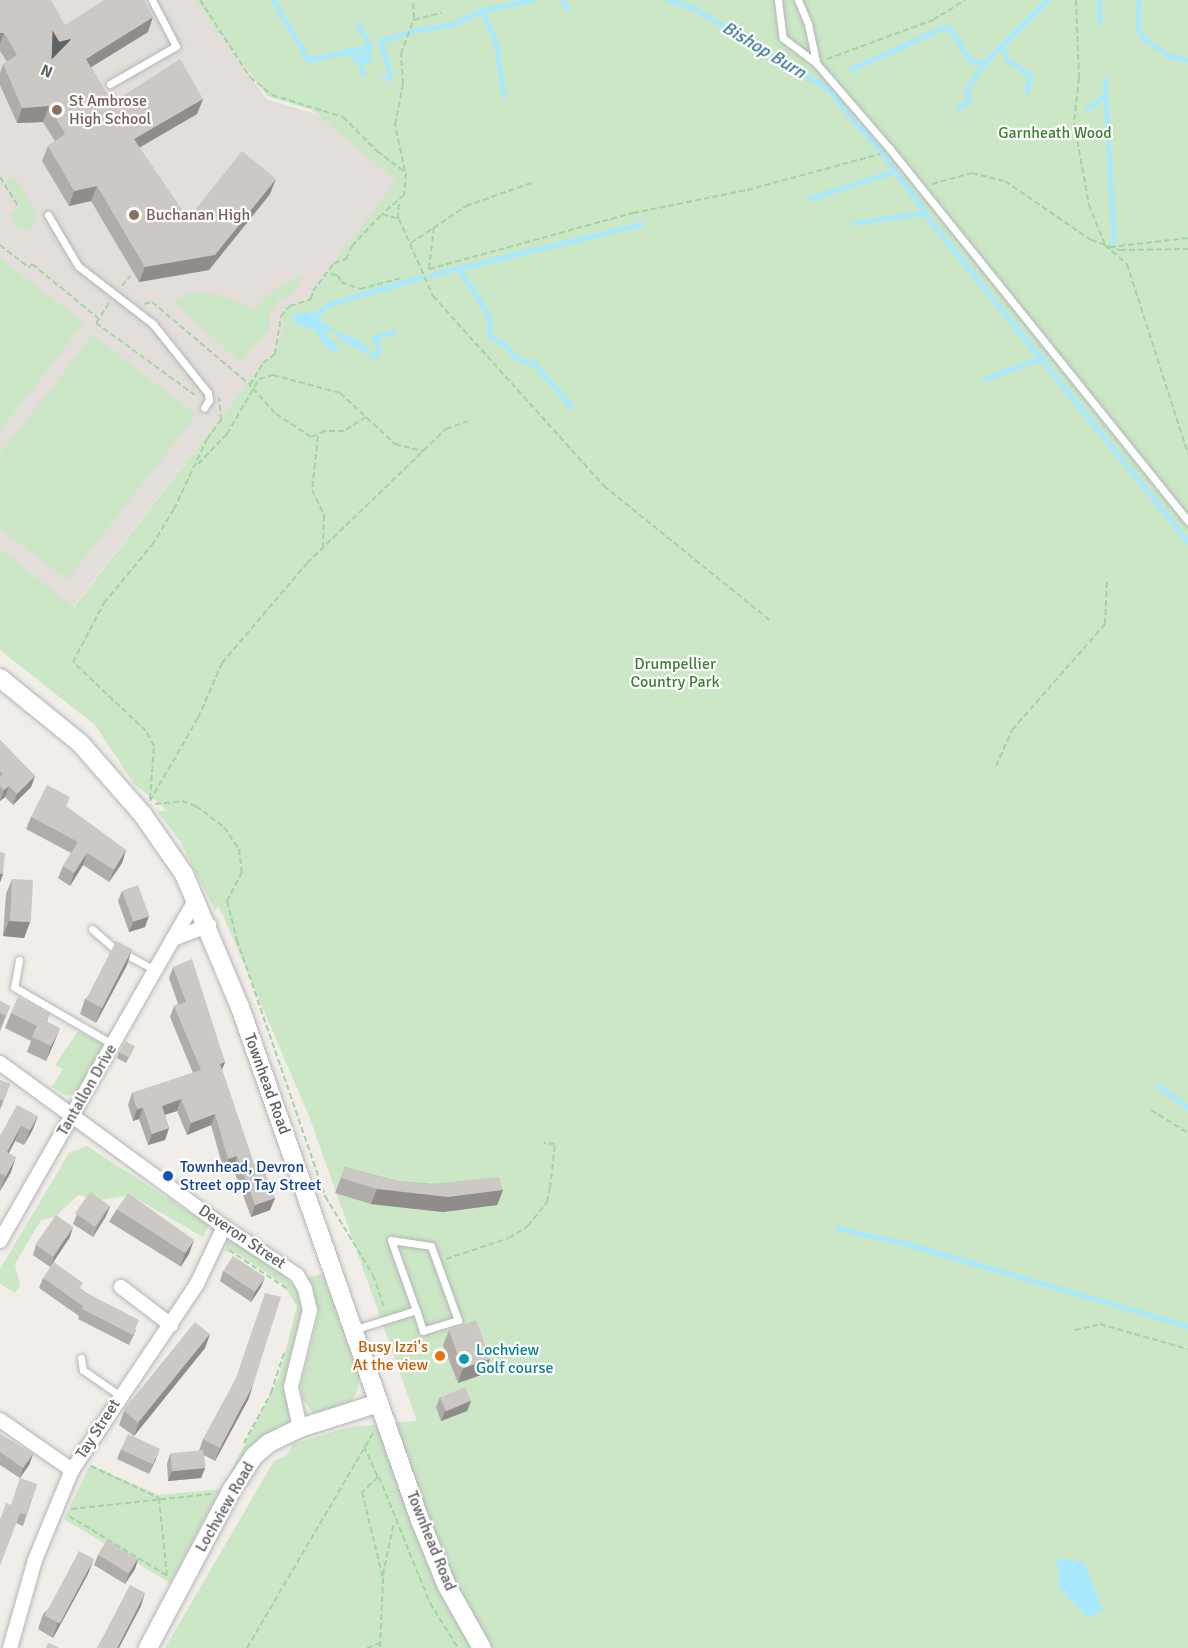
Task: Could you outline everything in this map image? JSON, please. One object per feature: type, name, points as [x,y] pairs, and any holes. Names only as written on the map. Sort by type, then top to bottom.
[{"type":"street","name":"Townhead Road","points":[[0,678],[60,724],[146,809],[184,874],[209,925],[447,1586],[482,1648]]},
{"type":"street","name":"Tantallon Drive","points":[[1,1238],[196,899]]},
{"type":"street","points":[[173,939],[209,925]]},
{"type":"street","name":"Deveron Street","points":[[0,1063],[224,1227],[288,1268],[305,1288],[310,1310],[291,1387],[300,1428]]},
{"type":"street","name":"Tay Street","points":[[10,1648],[34,1560],[75,1464],[119,1395],[171,1325],[197,1284],[224,1227]]},
{"type":"street","points":[[121,1287],[171,1325]]},
{"type":"street","name":"Lochview Road","points":[[148,1648],[175,1579],[254,1456],[269,1443],[300,1428],[382,1410]]},
{"type":"street","points":[[0,1420],[75,1464]]},
{"type":"lane","points":[[110,84],[176,46],[152,0]]},
{"type":"lane","points":[[778,0],[783,38],[816,63],[921,188],[1188,521]]},
{"type":"lane","points":[[798,0],[808,24],[816,63]]},
{"type":"lane","points":[[48,215],[78,266],[153,324],[208,393],[209,400],[204,408]]},
{"type":"lane","points":[[92,929],[114,948],[156,970]]},
{"type":"lane","points":[[19,960],[14,987],[114,1045]]},
{"type":"lane","points":[[391,1240],[431,1246],[458,1320],[423,1331],[416,1310],[391,1240]]},
{"type":"lane","points":[[354,1330],[416,1310]]},
{"type":"lane","points":[[81,1358],[82,1370],[119,1395]]},
{"type":"path","points":[[200,0],[250,77],[272,95],[343,117],[377,152],[406,173]]},
{"type":"path","points":[[250,385],[263,363],[275,354],[281,316],[290,306],[311,299],[313,291],[329,274],[334,263],[346,259],[352,246],[382,214],[399,202],[407,189],[406,173],[395,125],[403,84],[401,54],[414,20],[413,0]]},
{"type":"path","points":[[816,63],[933,20],[965,0]]},
{"type":"path","points":[[1076,0],[1079,78],[1074,123],[1089,205],[1105,245],[1127,264],[1188,454]]},
{"type":"path","points":[[414,20],[441,12]]},
{"type":"path","points":[[424,270],[633,213],[769,184],[878,156]]},
{"type":"path","points":[[921,188],[972,173],[1005,181],[1091,240],[1105,245],[1188,249]]},
{"type":"path","points":[[0,177],[19,208]]},
{"type":"path","points":[[411,243],[434,225],[466,206],[531,183]]},
{"type":"path","points":[[399,202],[398,219],[424,270],[434,296],[604,486],[771,621]]},
{"type":"path","points":[[382,214],[398,219]]},
{"type":"path","points":[[429,269],[434,225]]},
{"type":"path","points":[[1110,246],[1188,238]]},
{"type":"path","points":[[0,245],[29,268],[32,264],[98,318]]},
{"type":"path","points":[[329,274],[338,275],[341,282],[360,289],[401,278]]},
{"type":"path","points":[[116,294],[130,276]]},
{"type":"path","points":[[133,307],[152,302],[250,385],[299,431],[318,435],[325,431],[344,430],[366,417]]},
{"type":"path","points":[[105,309],[96,323],[199,398],[197,402],[204,408]]},
{"type":"path","points":[[196,466],[226,434],[255,392],[260,380],[273,375],[294,377],[340,393],[395,444],[424,451]]},
{"type":"path","points":[[146,809],[154,746],[132,714],[73,662],[104,603],[152,545],[196,466],[207,439],[221,420],[221,400],[208,393]]},
{"type":"path","points":[[146,809],[198,718],[222,663],[307,562],[323,550],[446,429],[468,421]]},
{"type":"path","points":[[318,435],[312,490],[324,515],[323,550]]},
{"type":"path","points":[[996,766],[1012,730],[1105,624],[1107,579]]},
{"type":"path","points":[[146,809],[182,801],[196,806],[224,827],[239,849],[242,872],[227,902],[237,940],[325,1196],[373,1275],[388,1318]]},
{"type":"path","points":[[1150,1110],[1188,1133]]},
{"type":"path","points":[[437,1261],[486,1247],[528,1226],[547,1202],[550,1188],[555,1144],[544,1143]]},
{"type":"path","points":[[217,1242],[290,1291]]},
{"type":"path","points":[[1075,1330],[1100,1324],[1188,1349]]},
{"type":"path","points":[[238,1453],[272,1393],[287,1342]]},
{"type":"path","points":[[247,1648],[364,1446],[382,1410]]},
{"type":"path","points":[[364,1446],[430,1603],[458,1648]]},
{"type":"path","points":[[75,1464],[159,1498]]},
{"type":"path","points":[[378,1477],[362,1492],[383,1577]]},
{"type":"path","points":[[175,1579],[61,1511],[159,1498],[215,1494],[210,1504]]},
{"type":"path","points":[[159,1498],[175,1579]]},
{"type":"path","points":[[380,1648],[383,1577],[394,1521]]},
{"type":"path","points":[[367,1648],[380,1643]]},
{"type":"shaded area","points":[[0,0],[202,0],[266,99],[322,116],[397,181],[292,318],[275,354],[263,363],[73,607],[0,549]]},
{"type":"green space","name":"Drumpellier Country Park","points":[[198,0],[1188,0],[1188,1648],[165,1648],[274,1461],[287,1455],[293,1444],[349,1427],[417,1421],[309,1116],[222,913],[218,907],[215,910],[180,841],[157,811],[165,811],[163,806],[134,784],[95,725],[0,650],[0,549],[74,607],[263,363],[275,354],[284,328],[284,307],[302,305],[396,181],[312,110],[267,96],[221,33],[215,31]]},
{"type":"green space","points":[[14,176],[37,213],[35,225],[29,230],[17,228],[9,216],[21,207],[6,182]]},
{"type":"green space","points":[[0,258],[84,323],[0,430]]},
{"type":"green space","points":[[303,274],[293,294],[278,300],[269,315],[270,329],[240,362],[173,301],[192,293],[222,295],[254,309],[273,291]]},
{"type":"green space","points":[[93,335],[196,415],[67,580],[0,528],[0,454]]},
{"type":"green space","points":[[78,1031],[106,1046],[77,1093],[67,1096],[52,1087],[63,1069],[55,1065]]},
{"type":"green space","points":[[87,1146],[209,1225],[203,1237],[137,1199],[127,1196],[99,1200],[78,1195],[55,1217],[41,1220],[15,1264],[20,1286],[15,1293],[0,1284],[0,1269],[69,1153]]},
{"type":"green space","points":[[235,1241],[276,1268],[297,1289],[305,1312],[292,1419],[224,1485],[279,1377],[297,1306],[283,1284],[238,1254],[225,1251],[227,1242]]},
{"type":"green space","points":[[323,1274],[360,1378],[356,1394],[347,1406],[316,1417],[302,1398],[301,1384],[319,1312],[304,1278]]},
{"type":"green space","points":[[90,1465],[159,1495],[221,1489],[170,1583],[64,1519]]},
{"type":"water","points":[[318,312],[315,316],[336,332],[321,332],[337,345],[337,355],[324,345],[315,330],[296,324],[292,318],[297,313]]},
{"type":"water","points":[[340,332],[360,341],[378,360],[343,341],[336,334]]},
{"type":"water","points":[[1057,1558],[1084,1562],[1103,1610],[1088,1618],[1059,1588]]},
{"type":"building","points":[[0,0],[51,0],[65,25],[104,0],[144,0],[153,17],[86,59],[112,103],[180,59],[203,99],[134,139],[188,219],[242,151],[276,179],[215,255],[145,267],[97,186],[74,191],[48,146],[65,134],[49,106],[22,108],[3,64],[17,55],[4,33],[0,33]]},
{"type":"building","points":[[0,740],[35,776],[17,794],[9,786],[4,790],[0,786],[0,777],[3,774],[0,771]]},
{"type":"building","points":[[47,785],[70,797],[66,806],[126,850],[114,870],[87,853],[74,873],[63,866],[78,842],[31,817]]},
{"type":"building","points":[[0,852],[5,853],[3,874],[0,874]]},
{"type":"building","points":[[12,879],[33,880],[31,922],[10,921]]},
{"type":"building","points":[[138,885],[149,916],[133,922],[122,891]]},
{"type":"building","points":[[116,941],[132,949],[102,1008],[86,1000]]},
{"type":"building","points":[[192,959],[225,1062],[220,1064],[254,1164],[261,1162],[275,1198],[255,1205],[237,1156],[228,1159],[215,1114],[191,1123],[181,1099],[162,1106],[169,1128],[152,1134],[143,1108],[137,1109],[132,1093],[201,1070],[174,1006],[186,1002],[173,967]]},
{"type":"building","points":[[18,997],[50,1013],[46,1021],[60,1028],[51,1046],[32,1037],[37,1026],[11,1013]]},
{"type":"building","points":[[0,1001],[10,1006],[6,1016],[0,1013]]},
{"type":"building","points":[[125,1041],[135,1046],[129,1058],[119,1053]]},
{"type":"building","points":[[0,1080],[10,1084],[3,1101],[0,1099]]},
{"type":"building","points":[[17,1105],[38,1116],[30,1130],[21,1126],[7,1152],[16,1157],[6,1176],[0,1173],[0,1136]]},
{"type":"building","points":[[345,1167],[397,1181],[431,1184],[499,1177],[503,1190],[448,1197],[377,1189],[341,1178]]},
{"type":"building","points":[[90,1192],[110,1206],[95,1227],[75,1213]]},
{"type":"building","points":[[128,1193],[194,1240],[185,1253],[117,1209]]},
{"type":"building","points":[[56,1215],[73,1227],[53,1257],[35,1244]]},
{"type":"building","points":[[233,1256],[265,1277],[255,1292],[223,1271]]},
{"type":"building","points":[[54,1262],[83,1283],[79,1289],[139,1320],[133,1335],[82,1309],[83,1306],[43,1278]]},
{"type":"building","points":[[265,1293],[281,1297],[253,1385],[220,1448],[203,1439],[236,1378]]},
{"type":"building","points":[[476,1320],[490,1359],[463,1368],[449,1330]]},
{"type":"building","points":[[195,1322],[210,1334],[138,1423],[123,1411]]},
{"type":"building","points":[[465,1387],[471,1401],[446,1411],[440,1398]]},
{"type":"building","points":[[0,1434],[33,1454],[23,1468],[0,1452]]},
{"type":"building","points":[[128,1434],[160,1449],[153,1464],[121,1449]]},
{"type":"building","points":[[203,1450],[205,1468],[172,1471],[170,1453]]},
{"type":"building","points":[[20,1478],[37,1484],[26,1515],[20,1513],[0,1566],[0,1520],[6,1503],[11,1505]]},
{"type":"building","points":[[107,1540],[138,1559],[129,1573],[98,1554]]},
{"type":"building","points":[[79,1551],[94,1559],[60,1623],[45,1615]]},
{"type":"building","points":[[130,1585],[145,1593],[117,1648],[97,1648]]},
{"type":"building","points":[[48,1643],[58,1647],[58,1648],[46,1648]]},
{"type":"waterway","points":[[273,0],[309,60],[370,46],[358,25]]},
{"type":"waterway","points":[[412,31],[453,24],[482,10],[531,0]]},
{"type":"waterway","name":"Bishop Burn","points":[[563,0],[568,9]]},
{"type":"waterway","points":[[668,0],[690,6],[826,87],[880,150],[926,213],[854,223]]},
{"type":"waterway","points":[[851,69],[944,27],[950,28],[971,61],[985,62],[1047,0]]},
{"type":"waterway","points":[[1099,0],[1100,22]]},
{"type":"waterway","points":[[1139,0],[1138,28],[1143,38],[1168,55],[1188,60]]},
{"type":"waterway","points":[[482,10],[496,41],[504,95]]},
{"type":"waterway","points":[[383,79],[389,79],[390,74],[380,41],[409,32]]},
{"type":"waterway","points":[[1003,45],[1007,59],[1031,76],[1027,91]]},
{"type":"waterway","points":[[360,48],[363,61],[368,60],[367,47]]},
{"type":"waterway","points":[[348,50],[361,64],[363,74]]},
{"type":"waterway","points":[[958,109],[969,100],[966,90],[984,63]]},
{"type":"waterway","points":[[1105,79],[1114,242]]},
{"type":"waterway","points":[[1087,109],[1106,94]]},
{"type":"waterway","points":[[811,198],[895,171]]},
{"type":"waterway","points":[[925,214],[1188,541]]},
{"type":"waterway","points":[[431,275],[641,224]]},
{"type":"waterway","points":[[458,267],[489,315],[491,337],[504,344],[516,358],[535,364],[571,406]]},
{"type":"waterway","points":[[314,316],[329,304],[421,277]]},
{"type":"waterway","points":[[374,356],[379,350],[374,338],[394,331]]},
{"type":"waterway","points":[[984,379],[1043,357]]},
{"type":"waterway","points":[[1159,1086],[1188,1107]]},
{"type":"waterway","points":[[837,1228],[908,1244],[1188,1326]]},
{"type":"place","name":"St Ambrose High School","points":[[57,110]]},
{"type":"place","name":"Buchanan High","points":[[134,215]]},
{"type":"place","name":"Townhead, Devron Street opp Tay Street","points":[[168,1176]]},
{"type":"place","name":"Busy Izzi's At the view","points":[[440,1356]]},
{"type":"place","name":"Lochview Golf course","points":[[464,1359]]},
{"type":"park label","name":"Garnheath Wood","points":[[1055,133]]}]
